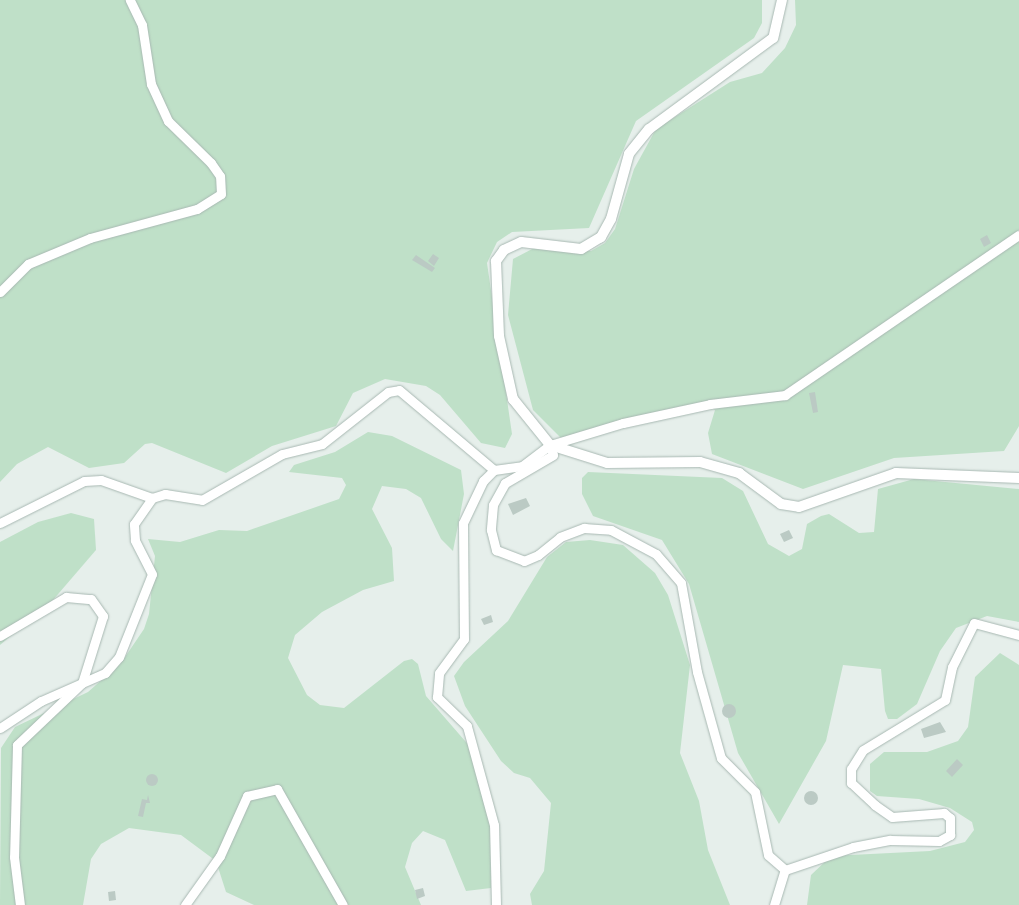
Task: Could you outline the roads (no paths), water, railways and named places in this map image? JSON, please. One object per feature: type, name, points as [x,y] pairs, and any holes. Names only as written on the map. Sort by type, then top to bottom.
[{"type":"street","points":[[0,292],[28,264],[90,238],[197,209],[221,194],[220,176],[211,163],[168,121],[151,84],[142,25],[130,0]]},
{"type":"street","points":[[782,0],[773,38],[649,128],[629,154],[611,218],[601,238],[581,249],[521,242],[504,250],[496,261],[499,336],[513,399],[550,445],[553,455],[505,483],[493,505],[491,530],[496,550],[524,561],[538,555],[560,537],[584,528],[610,530],[656,554],[681,583],[697,672],[721,758],[755,792],[768,855],[785,870]]},
{"type":"street","points":[[496,905],[494,825],[467,726],[437,697],[439,674],[464,639],[463,524],[474,495],[494,470],[522,466],[550,445],[673,410],[785,395],[1019,235]]},
{"type":"street","points":[[0,523],[84,481],[101,480],[152,498],[165,494],[202,500],[282,454],[322,444],[388,392],[399,390],[494,470]]},
{"type":"street","points":[[550,445],[607,463],[700,462],[739,473],[781,504],[799,507],[896,473],[1019,478]]},
{"type":"street","points":[[0,728],[41,701],[105,673],[119,657],[152,574],[135,540],[134,524],[152,498]]},
{"type":"street","points":[[0,636],[57,601],[91,599],[103,616],[82,683],[17,745],[14,857],[20,905]]},
{"type":"street","points":[[785,870],[853,847],[890,840],[939,841],[950,835],[950,818],[944,813],[892,816],[875,805],[851,783],[851,769],[863,750],[945,700],[952,667],[974,623],[1019,634]]},
{"type":"street","points":[[185,905],[220,856],[247,796],[277,789],[343,905]]},
{"type":"street","points":[[774,905],[785,870]]}]
